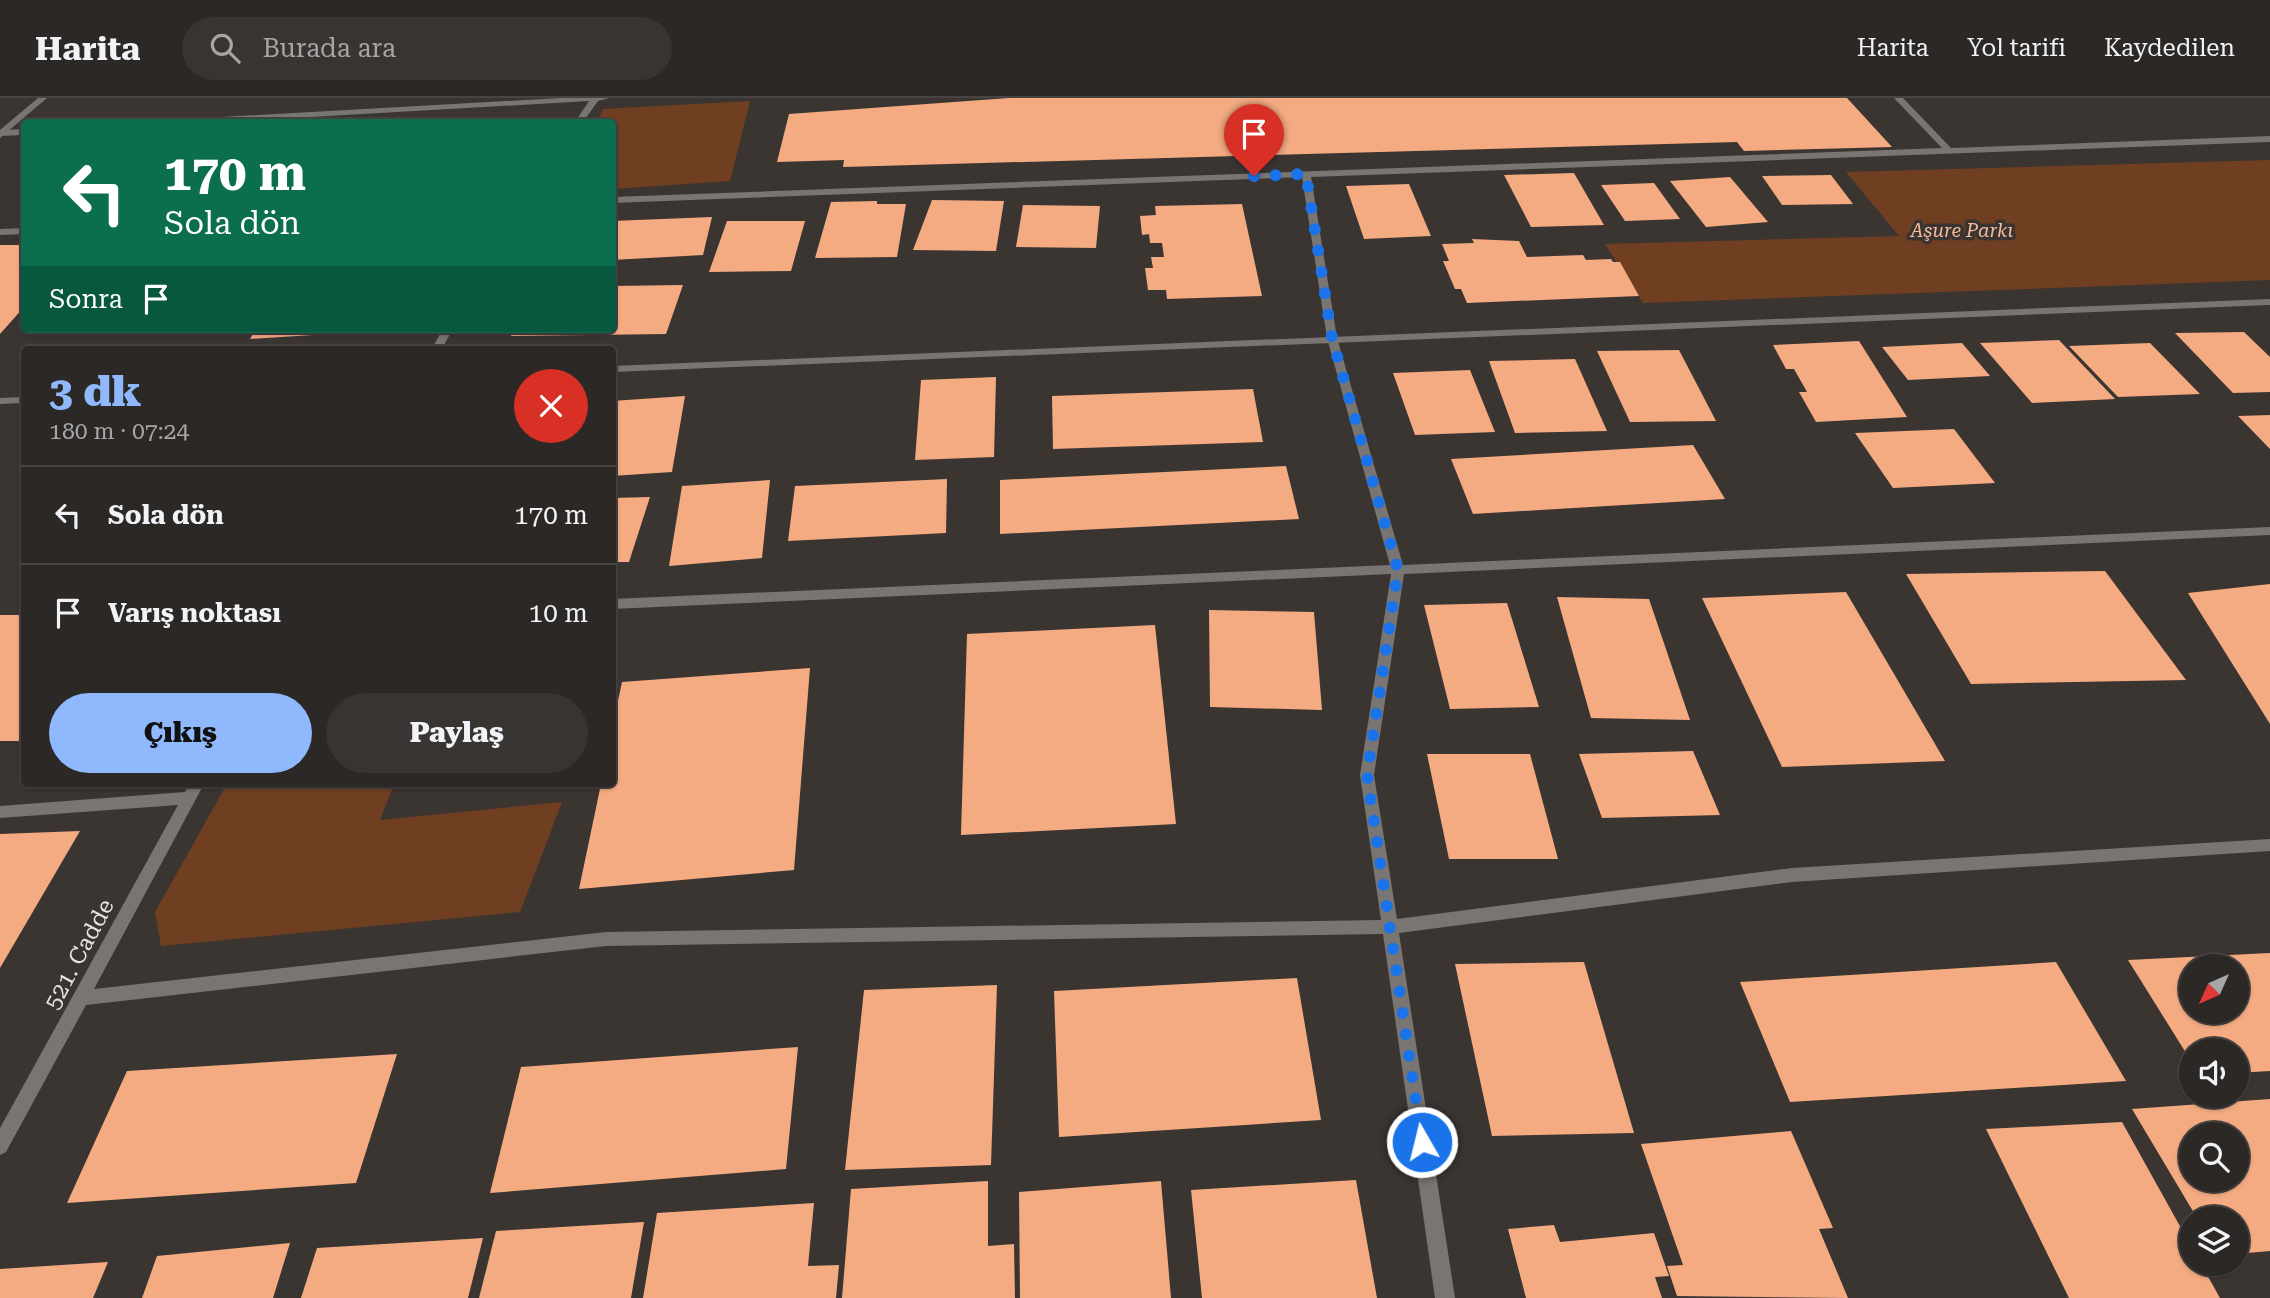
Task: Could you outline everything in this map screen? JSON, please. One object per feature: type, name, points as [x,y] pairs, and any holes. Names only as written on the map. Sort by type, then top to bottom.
[{"type":"street","points":[[1,134],[43,98]]},
{"type":"street","points":[[581,119],[595,98]]},
{"type":"street","points":[[237,119],[605,98]]},
{"type":"street","points":[[1898,98],[1950,152]]},
{"type":"street","points":[[1,134],[21,132]]},
{"type":"street","points":[[616,201],[2270,139]]},
{"type":"street","points":[[1306,174],[1332,338],[1398,570],[1367,775],[1445,1298]]},
{"type":"street","points":[[0,232],[21,231]]},
{"type":"street","points":[[616,369],[2270,302]]},
{"type":"street","points":[[0,401],[21,400]]},
{"type":"street","points":[[616,604],[2270,531]]},
{"type":"street","points":[[0,812],[193,791]]},
{"type":"street","name":"521. Cadde","points":[[0,1146],[193,791]]},
{"type":"street","points":[[82,998],[606,939],[1390,927],[1792,875],[2270,845]]},
{"type":"green space","points":[[750,101],[730,181],[616,189],[616,119],[598,119],[603,109]]},
{"type":"green space","name":"Aşure Parkı","points":[[2270,160],[2270,280],[1643,303],[1605,244],[1899,236],[1846,172]]},
{"type":"green space","points":[[225,787],[393,787],[380,820],[562,802],[520,912],[161,946],[155,912]]},
{"type":"building","points":[[1009,98],[1847,98],[1892,147],[1744,151],[1737,142],[843,167],[844,160],[777,162],[789,114]]},
{"type":"building","points":[[1574,173],[1604,225],[1531,227],[1504,175]]},
{"type":"building","points":[[1831,175],[1853,204],[1782,205],[1762,176]]},
{"type":"building","points":[[1730,177],[1768,222],[1706,227],[1670,181]]},
{"type":"building","points":[[1654,183],[1680,219],[1625,221],[1601,185]]},
{"type":"building","points":[[1409,184],[1431,236],[1364,239],[1346,186]]},
{"type":"building","points":[[932,200],[1004,201],[996,251],[913,250]]},
{"type":"building","points":[[877,201],[877,204],[906,204],[897,257],[815,258],[831,202]]},
{"type":"building","points":[[1242,204],[1262,296],[1167,299],[1166,290],[1148,290],[1145,268],[1153,268],[1151,257],[1164,257],[1162,243],[1150,243],[1149,234],[1142,235],[1140,216],[1156,215],[1155,206]]},
{"type":"building","points":[[1023,205],[1100,206],[1096,248],[1016,247]]},
{"type":"building","points":[[712,217],[703,255],[616,260],[616,221]]},
{"type":"building","points":[[727,221],[805,221],[791,271],[709,272]]},
{"type":"building","points":[[1472,239],[1519,241],[1527,257],[1583,255],[1586,260],[1611,259],[1613,262],[1620,262],[1639,296],[1467,303],[1461,289],[1455,289],[1443,261],[1449,261],[1442,244],[1474,243]]},
{"type":"building","points":[[0,245],[21,245],[21,310],[0,334]]},
{"type":"building","points":[[683,285],[666,334],[511,336],[512,333],[616,333],[616,286]]},
{"type":"building","points":[[2244,332],[2270,357],[2270,392],[2233,393],[2175,333]]},
{"type":"building","points":[[254,333],[344,333],[250,339]]},
{"type":"building","points":[[2059,340],[2115,399],[2032,403],[1980,343]]},
{"type":"building","points":[[1859,341],[1907,417],[1816,422],[1799,392],[1807,392],[1794,369],[1786,369],[1773,345]]},
{"type":"building","points":[[1962,343],[1990,376],[1908,380],[1882,347]]},
{"type":"building","points":[[2150,343],[2200,394],[2118,397],[2069,346]]},
{"type":"building","points":[[1679,350],[1716,421],[1630,422],[1597,351]]},
{"type":"building","points":[[1575,359],[1607,431],[1515,433],[1489,361]]},
{"type":"building","points":[[1470,370],[1495,432],[1415,435],[1393,373]]},
{"type":"building","points":[[996,377],[994,457],[915,460],[921,380]]},
{"type":"building","points":[[1253,389],[1263,442],[1053,449],[1052,396]]},
{"type":"building","points":[[685,396],[672,472],[616,476],[616,401]]},
{"type":"building","points":[[2270,415],[2270,449],[2238,416]]},
{"type":"building","points":[[1954,429],[1995,483],[1893,488],[1855,433]]},
{"type":"building","points":[[1693,445],[1725,499],[1473,514],[1451,459]]},
{"type":"building","points":[[1286,466],[1299,519],[1000,534],[1000,480]]},
{"type":"building","points":[[947,479],[946,533],[788,541],[795,486]]},
{"type":"building","points":[[770,480],[762,558],[669,566],[682,486]]},
{"type":"building","points":[[650,497],[629,562],[616,562],[616,498]]},
{"type":"building","points":[[2105,571],[2186,680],[1971,684],[1906,574]]},
{"type":"building","points":[[2270,584],[2270,724],[2188,593]]},
{"type":"building","points":[[1846,592],[1945,761],[1782,767],[1702,598]]},
{"type":"building","points":[[1557,597],[1649,599],[1690,720],[1591,718]]},
{"type":"building","points":[[1507,603],[1539,707],[1450,709],[1424,605]]},
{"type":"building","points":[[1209,610],[1314,612],[1322,710],[1210,707]]},
{"type":"building","points":[[0,615],[21,615],[21,741],[0,741]]},
{"type":"building","points":[[1155,625],[1176,824],[961,835],[967,634]]},
{"type":"building","points":[[810,668],[794,870],[579,889],[600,787],[616,787],[616,710],[622,682]]},
{"type":"building","points":[[1693,751],[1720,815],[1602,818],[1579,754]]},
{"type":"building","points":[[1427,754],[1530,754],[1558,859],[1449,859]]},
{"type":"building","points":[[80,831],[0,968],[0,834]]},
{"type":"building","points":[[2270,953],[2270,1071],[2249,1072],[2249,1038],[2179,1038],[2179,1042],[2128,960],[2179,957],[2179,1024],[2249,1024],[2249,954]]},
{"type":"building","points":[[1584,962],[1634,1133],[1492,1136],[1455,964]]},
{"type":"building","points":[[2056,962],[2126,1081],[1790,1102],[1740,982]]},
{"type":"building","points":[[1297,978],[1321,1120],[1059,1137],[1054,991]]},
{"type":"building","points":[[997,985],[991,1165],[845,1170],[864,990]]},
{"type":"building","points":[[798,1047],[786,1169],[490,1193],[521,1067]]},
{"type":"building","points":[[397,1054],[356,1183],[67,1203],[127,1071]]},
{"type":"building","points":[[2270,1099],[2270,1251],[2249,1253],[2249,1206],[2190,1206],[2181,1192],[2249,1192],[2249,1122],[2179,1122],[2179,1188],[2132,1109],[2179,1106],[2179,1108],[2249,1108],[2249,1101]]},
{"type":"building","points":[[2122,1122],[2179,1224],[2179,1276],[2208,1276],[2220,1298],[2069,1298],[1986,1129]]},
{"type":"building","points":[[1791,1131],[1833,1228],[1819,1229],[1848,1298],[1677,1296],[1667,1266],[1683,1265],[1641,1144]]},
{"type":"building","points":[[1356,1180],[1377,1298],[1202,1298],[1191,1190]]},
{"type":"building","points":[[988,1181],[988,1246],[1014,1244],[1015,1298],[842,1298],[851,1189]]},
{"type":"building","points":[[1161,1181],[1171,1298],[1020,1298],[1019,1192]]},
{"type":"building","points":[[814,1203],[808,1266],[839,1265],[836,1298],[643,1298],[657,1213]]},
{"type":"building","points":[[644,1222],[631,1298],[479,1298],[496,1231]]},
{"type":"building","points":[[1554,1225],[1560,1242],[1654,1233],[1669,1276],[1655,1277],[1662,1298],[1526,1298],[1508,1229]]},
{"type":"building","points":[[483,1238],[468,1298],[301,1298],[317,1248]]},
{"type":"building","points":[[290,1243],[273,1298],[142,1298],[157,1256]]},
{"type":"building","points":[[108,1262],[93,1298],[0,1298],[0,1269]]},
{"type":"route","points":[[1254,176],[1306,174],[1332,338],[1398,570],[1367,775],[1422,1142]]}]
